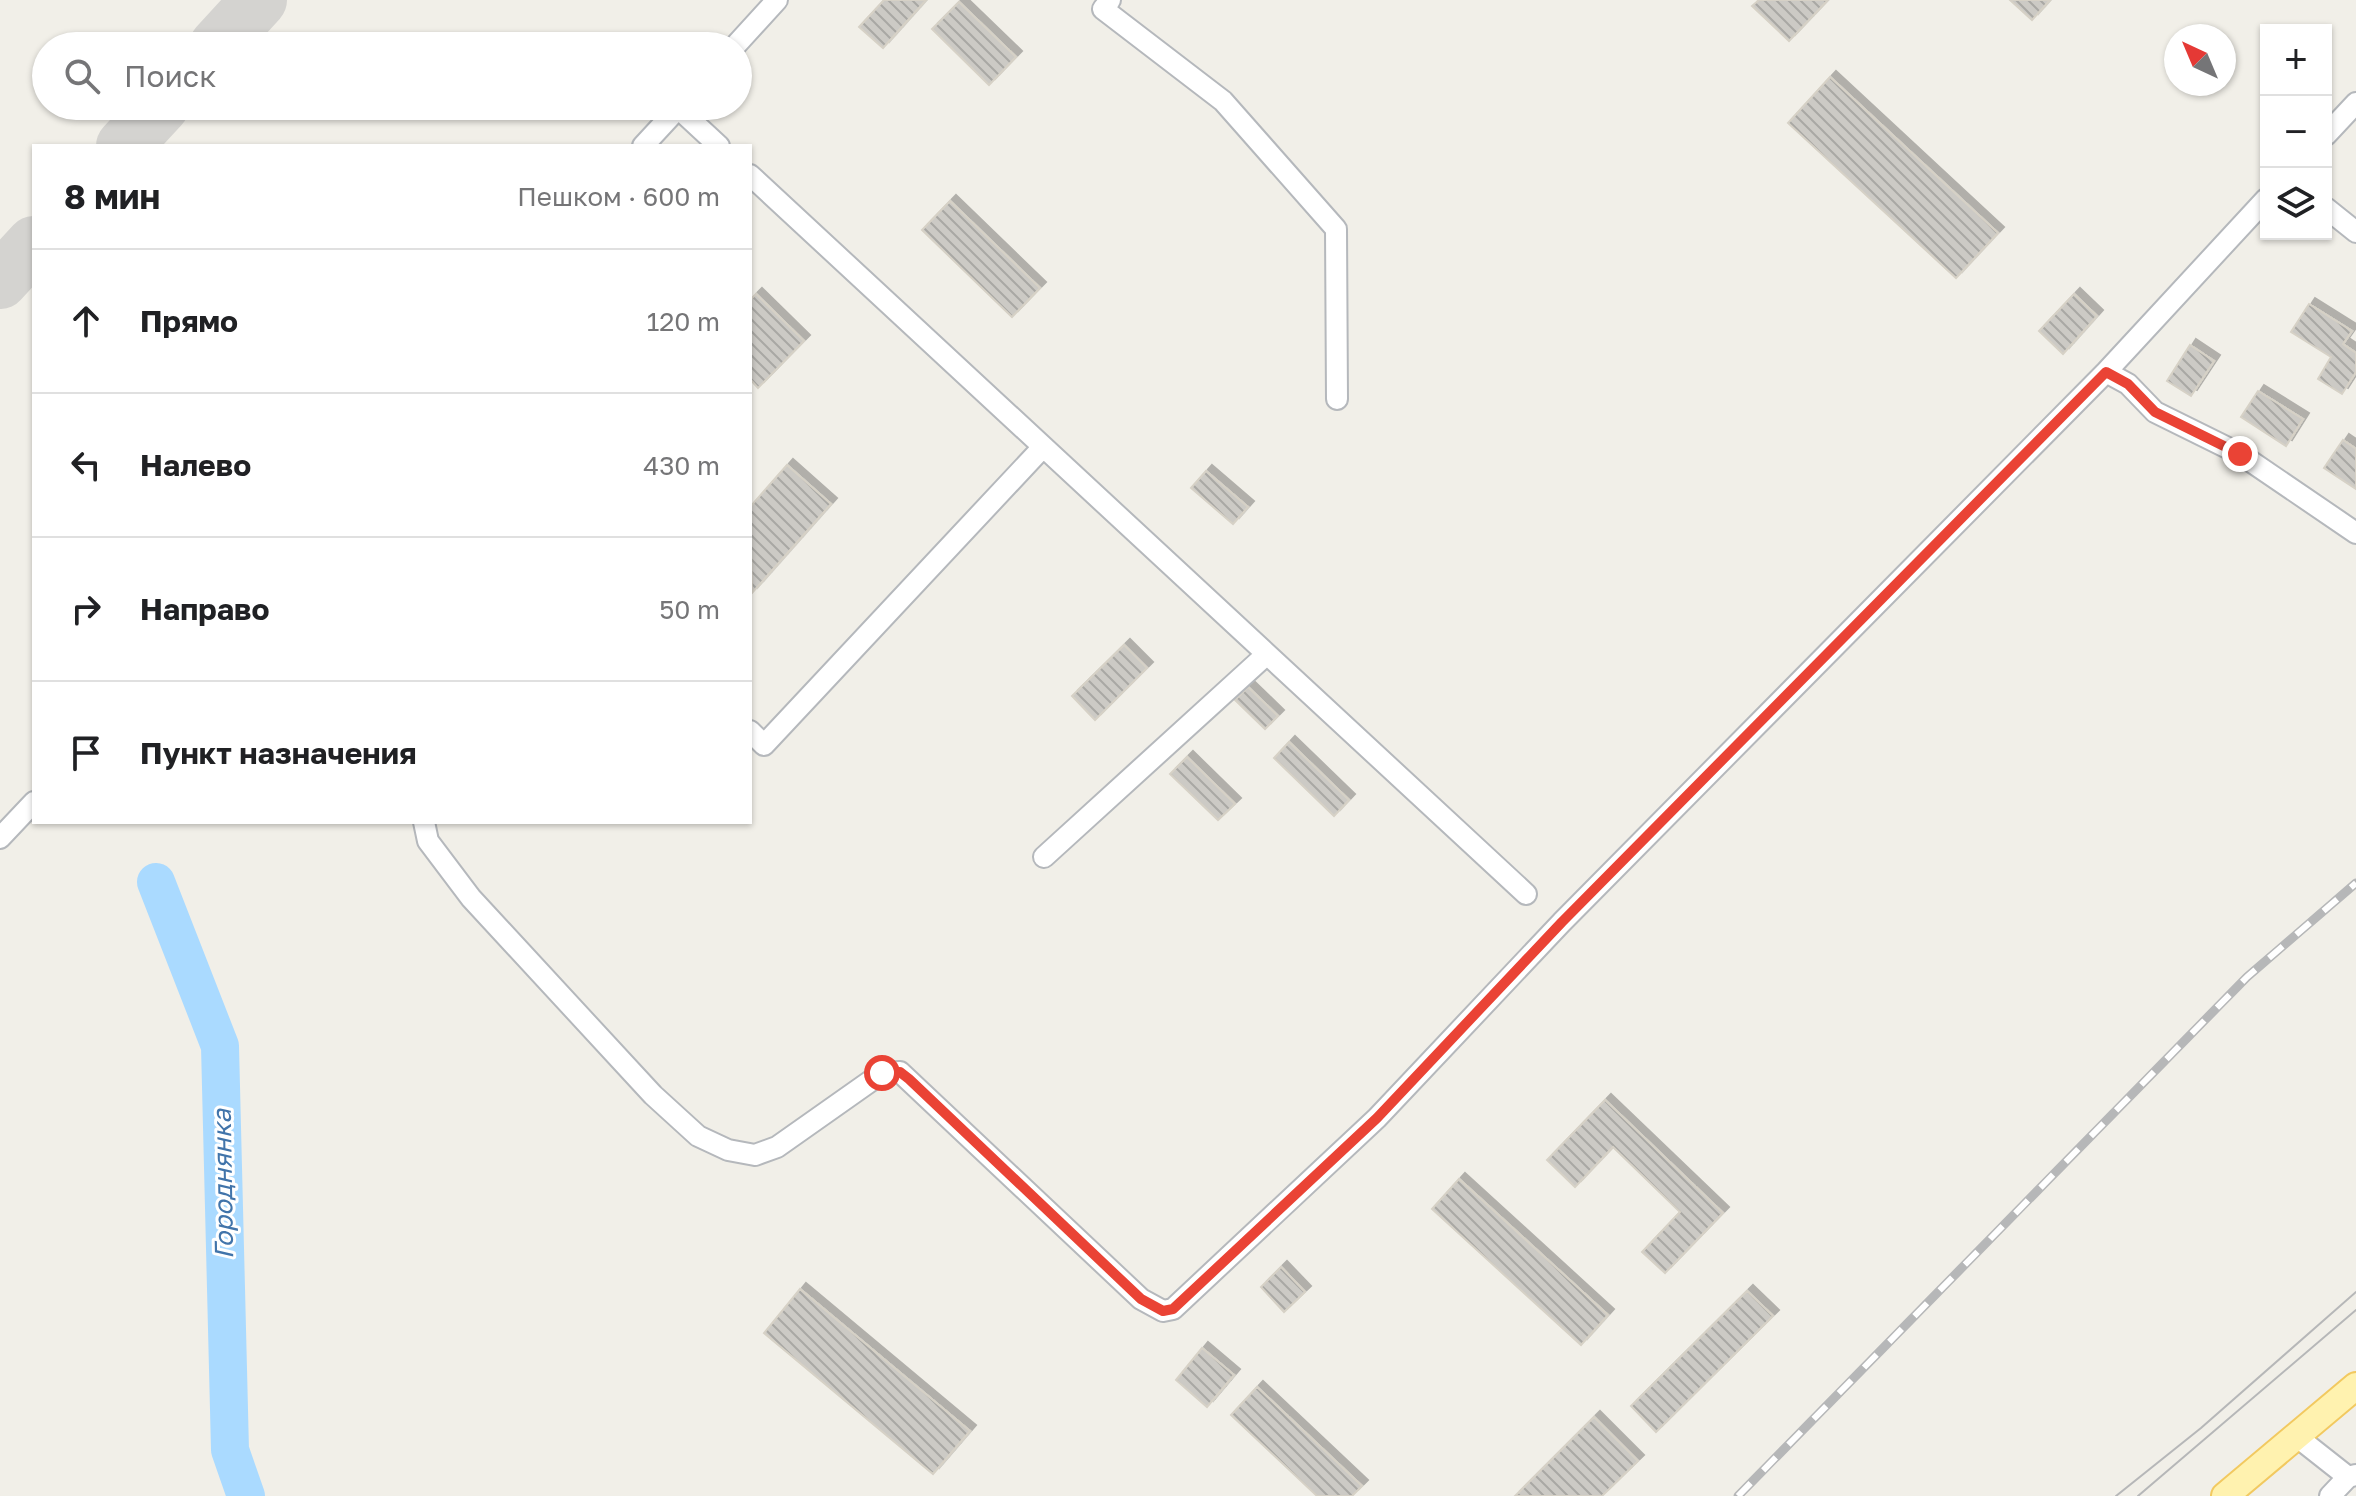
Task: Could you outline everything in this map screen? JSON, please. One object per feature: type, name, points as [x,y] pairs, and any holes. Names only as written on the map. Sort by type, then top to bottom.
[{"type":"main road","points":[[2225,1496],[2356,1386]]},
{"type":"street","points":[[748,32],[777,0]]},
{"type":"street","points":[[1110,0],[1103,9],[1223,101],[1336,229],[1337,399]]},
{"type":"street","points":[[2332,129],[2356,103]]},
{"type":"street","points":[[645,144],[667,120]]},
{"type":"street","points":[[692,120],[717,144]]},
{"type":"street","points":[[752,177],[1526,894]]},
{"type":"street","points":[[424,824],[428,841],[471,898],[653,1095],[698,1136],[728,1150],[755,1155],[777,1147],[882,1073],[900,1072],[1141,1299],[1163,1311],[1173,1309],[1377,1118],[1562,922],[2106,372],[2260,205]]},
{"type":"street","points":[[2332,213],[2356,232]]},
{"type":"street","points":[[2106,372],[2128,384],[2155,412],[2240,454],[2356,533]]},
{"type":"street","points":[[752,733],[764,745],[1043,447]]},
{"type":"street","points":[[1044,857],[1267,654]]},
{"type":"street","points":[[0,838],[32,804]]},
{"type":"street","points":[[2296,1436],[2352,1476],[2330,1496]]},
{"type":"building","points":[[884,0],[926,0],[883,48],[859,27]]},
{"type":"building","points":[[1759,0],[1828,0],[1789,41],[1752,6]]},
{"type":"building","points":[[2010,0],[2050,0],[2032,20]]},
{"type":"building","points":[[959,2],[1016,57],[989,85],[932,29]]},
{"type":"building","points":[[1830,77],[1998,233],[1956,278],[1788,123]]},
{"type":"building","points":[[950,201],[1040,288],[1012,317],[922,230]]},
{"type":"building","points":[[756,294],[804,341],[758,388],[752,381],[752,298]]},
{"type":"building","points":[[2074,294],[2097,316],[2063,354],[2039,331]]},
{"type":"building","points":[[2309,304],[2352,331],[2343,344],[2356,353],[2356,372],[2342,394],[2318,379],[2331,357],[2291,332]]},
{"type":"building","points":[[2190,345],[2214,361],[2191,396],[2167,381]]},
{"type":"building","points":[[2258,391],[2303,419],[2286,446],[2241,417]]},
{"type":"building","points":[[2343,440],[2356,449],[2356,489],[2324,468]]},
{"type":"building","points":[[787,465],[831,504],[752,593],[752,505]]},
{"type":"building","points":[[1206,471],[1248,507],[1233,524],[1191,488]]},
{"type":"building","points":[[1124,645],[1147,668],[1095,720],[1072,696]]},
{"type":"building","points":[[1248,687],[1278,716],[1265,729],[1235,700]]},
{"type":"building","points":[[1289,742],[1349,800],[1334,816],[1274,758]]},
{"type":"building","points":[[1187,757],[1235,804],[1218,820],[1170,774]]},
{"type":"building","points":[[1605,1100],[1723,1213],[1665,1273],[1642,1252],[1680,1212],[1613,1147],[1575,1187],[1547,1160]]},
{"type":"building","points":[[1459,1179],[1608,1315],[1581,1345],[1432,1209]]},
{"type":"building","points":[[1281,1267],[1305,1292],[1284,1312],[1261,1287]]},
{"type":"building","points":[[800,1289],[970,1431],[933,1474],[764,1333]]},
{"type":"building","points":[[1747,1291],[1773,1316],[1656,1432],[1631,1406]]},
{"type":"building","points":[[1202,1348],[1234,1375],[1207,1407],[1176,1380]]},
{"type":"building","points":[[1257,1387],[1362,1486],[1352,1496],[1317,1496],[1231,1415]]},
{"type":"building","points":[[1594,1417],[1638,1461],[1602,1496],[1515,1496]]},
{"type":"waterway","name":"Городнянка","points":[[156,882],[220,1046],[230,1450],[246,1496]]},
{"type":"taxiway","points":[[230,32],[259,0]]},
{"type":"taxiway","points":[[126,144],[148,120]]},
{"type":"taxiway","points":[[0,281],[32,246]]},
{"type":"tram line","points":[[2116,1496],[2201,1428],[2356,1292]]},
{"type":"tram line","points":[[2138,1496],[2356,1310]]},
{"type":"railway","points":[[1738,1496],[2247,977],[2356,883]]},
{"type":"route","points":[[882,1073],[891,1070],[909,1079],[1141,1299],[1163,1311],[1173,1309],[1377,1118],[1562,922],[2106,372],[2128,384],[2155,412],[2240,454]]}]
